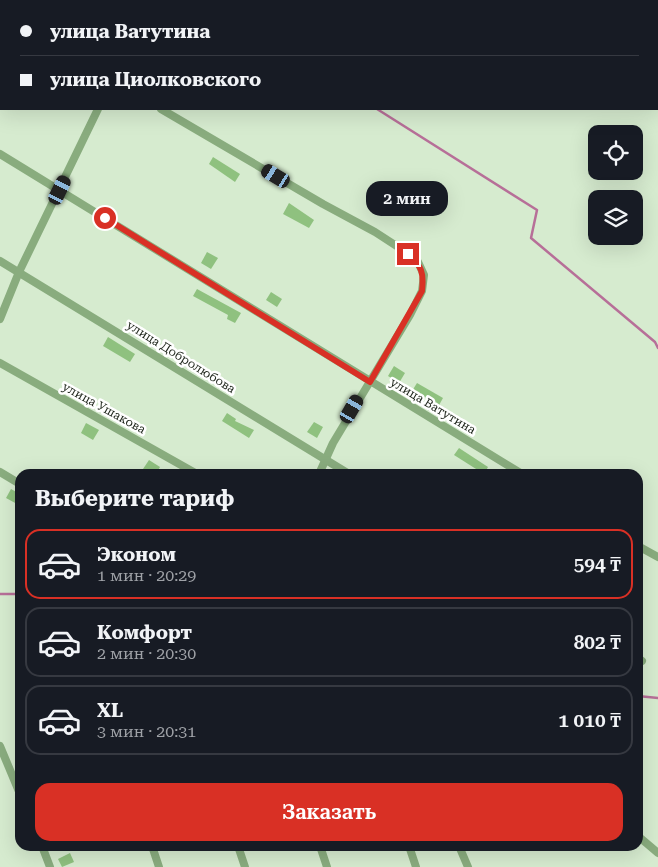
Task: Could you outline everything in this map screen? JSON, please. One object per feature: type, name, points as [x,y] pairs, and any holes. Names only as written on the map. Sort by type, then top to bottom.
[{"type":"street","points":[[0,319],[19,272],[98,110]]},
{"type":"street","points":[[163,110],[323,204],[375,232],[418,262],[424,275],[422,291],[410,315],[333,443],[321,469]]},
{"type":"street","name":"улица Ватутина","points":[[0,154],[514,469]]},
{"type":"street","name":"улица Добролюбова","points":[[0,261],[341,469]]},
{"type":"street","name":"улица Ушакова","points":[[0,363],[188,469]]},
{"type":"street","points":[[0,472],[15,481]]},
{"type":"street","points":[[643,549],[658,557]]},
{"type":"street","points":[[0,746],[15,782]]},
{"type":"street","points":[[643,840],[658,853]]},
{"type":"street","points":[[44,851],[50,867]]},
{"type":"street","points":[[154,851],[159,867]]},
{"type":"street","points":[[240,851],[245,867]]},
{"type":"street","points":[[322,851],[327,867]]},
{"type":"street","points":[[410,851],[416,867]]},
{"type":"street","points":[[462,851],[468,867]]},
{"type":"building","points":[[213,157],[240,174],[235,182],[209,164]]},
{"type":"building","points":[[289,203],[314,220],[309,228],[283,214]]},
{"type":"building","points":[[207,252],[218,258],[211,269],[201,263]]},
{"type":"building","points":[[197,289],[241,313],[235,323],[227,319],[228,315],[193,296]]},
{"type":"building","points":[[271,292],[282,299],[277,307],[266,300]]},
{"type":"building","points":[[108,337],[135,354],[130,362],[103,346]]},
{"type":"building","points":[[394,366],[405,373],[399,383],[388,376]]},
{"type":"building","points":[[417,383],[443,398],[438,407],[412,391]]},
{"type":"building","points":[[227,413],[236,419],[235,421],[254,430],[249,438],[222,421]]},
{"type":"building","points":[[314,422],[323,427],[317,438],[307,432]]},
{"type":"building","points":[[86,423],[99,430],[93,440],[81,433]]},
{"type":"building","points":[[459,448],[488,467],[487,469],[476,469],[454,455]]},
{"type":"building","points":[[149,460],[160,467],[159,469],[143,469]]},
{"type":"building","points":[[11,489],[15,491],[15,503],[6,498]]},
{"type":"building","points":[[70,853],[74,862],[62,867],[58,859]]},
{"type":"waterway","points":[[379,110],[537,210],[531,238],[655,342],[658,348]]},
{"type":"waterway","points":[[0,594],[15,594]]},
{"type":"waterway","points":[[643,696],[658,698]]},
{"type":"route","points":[[105,218],[370,382],[422,291],[424,275],[418,262],[408,254]]}]
